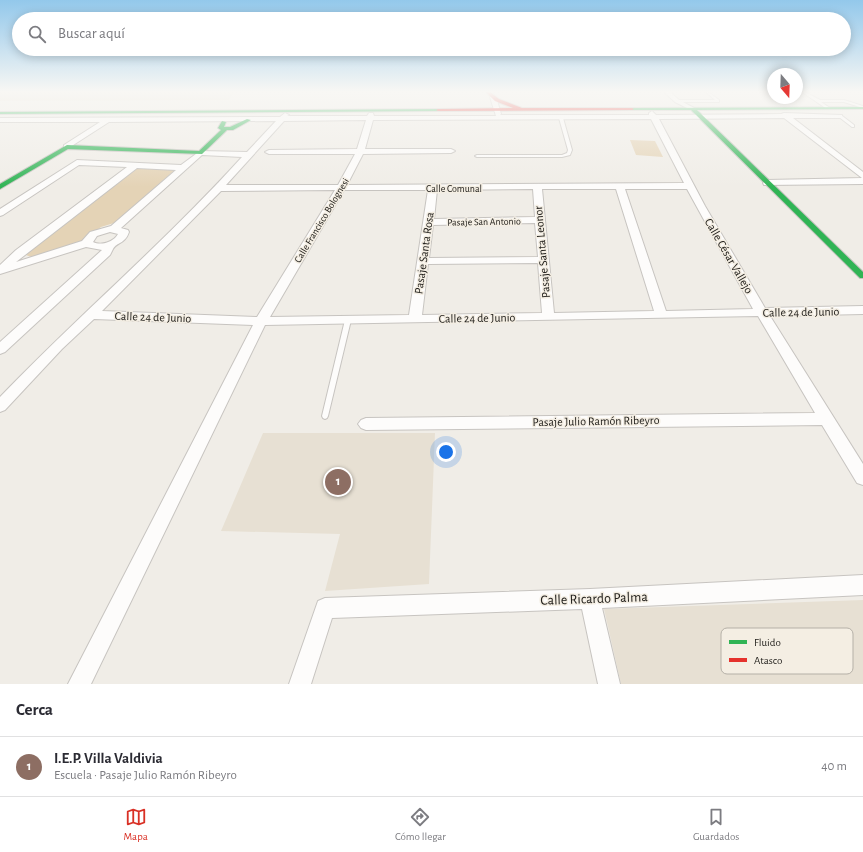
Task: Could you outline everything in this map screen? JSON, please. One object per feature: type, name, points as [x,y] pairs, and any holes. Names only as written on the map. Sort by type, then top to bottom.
[{"type":"main road","points":[[1,186],[67,147],[200,153],[224,124]]},
{"type":"main road","points":[[228,124],[231,129],[241,124]]},
{"type":"main road","points":[[708,124],[863,276]]},
{"type":"street","points":[[67,147],[101,124]]},
{"type":"street","points":[[0,406],[57,346],[91,315],[219,188],[278,124]]},
{"type":"street","name":"Calle Francisco Bolognesi","points":[[79,684],[261,321],[341,188],[360,152],[368,124]]},
{"type":"street","name":"Calle César Vallejo","points":[[658,124],[689,186],[761,313],[863,478]]},
{"type":"street","points":[[796,124],[863,176]]},
{"type":"street","points":[[269,152],[451,151]]},
{"type":"street","points":[[114,229],[200,153],[249,155]]},
{"type":"street","points":[[0,213],[77,162],[184,168]]},
{"type":"street","points":[[0,271],[20,252],[135,165]]},
{"type":"street","points":[[767,182],[863,181]]},
{"type":"street","points":[[620,186],[661,315]]},
{"type":"street","name":"Calle Comunal","points":[[219,188],[689,186]]},
{"type":"street","name":"Pasaje Santa Leonor","points":[[537,187],[548,317]]},
{"type":"street","name":"Pasaje Santa Rosa","points":[[415,319],[433,188]]},
{"type":"street","name":"Pasaje San Antonio","points":[[428,222],[540,220]]},
{"type":"street","points":[[114,229],[122,231],[124,235],[119,241],[109,245],[93,247],[87,243],[88,238],[102,230],[114,229]]},
{"type":"street","points":[[0,271],[87,243]]},
{"type":"street","points":[[0,349],[106,253],[109,245]]},
{"type":"street","points":[[423,261],[543,260]]},
{"type":"street","name":"Calle 24 de Junio","points":[[91,315],[261,321],[661,315],[863,310]]},
{"type":"street","name":"Pasaje Julio Ramón Ribeyro","points":[[366,424],[827,419]]},
{"type":"street","name":"Calle Ricardo Palma","points":[[300,684],[325,608],[590,599],[863,585]]},
{"type":"street","points":[[590,599],[609,684]]},
{"type":"lane","points":[[477,156],[562,156],[569,154],[570,150],[562,124]]},
{"type":"lane","points":[[325,416],[348,320]]},
{"type":"shaded area","points":[[630,140],[655,141],[663,157],[636,155]]},
{"type":"shaded area","points":[[134,168],[176,169],[114,223],[101,227],[82,242],[31,257],[26,255],[25,253]]},
{"type":"shaded area","points":[[263,433],[435,433],[429,584],[325,591],[340,534],[221,531]]},
{"type":"shaded area","points":[[863,600],[863,684],[621,684],[604,609]]},
{"type":"traffic: fast","points":[[223,124],[221,128],[231,129],[241,124]]},
{"type":"traffic: fast","points":[[708,124],[863,276]]},
{"type":"traffic: fast","points":[[0,187],[67,147],[200,153],[225,129]]},
{"type":"place","name":"I.E.P. Villa Valdivia","points":[[338,482]]}]
